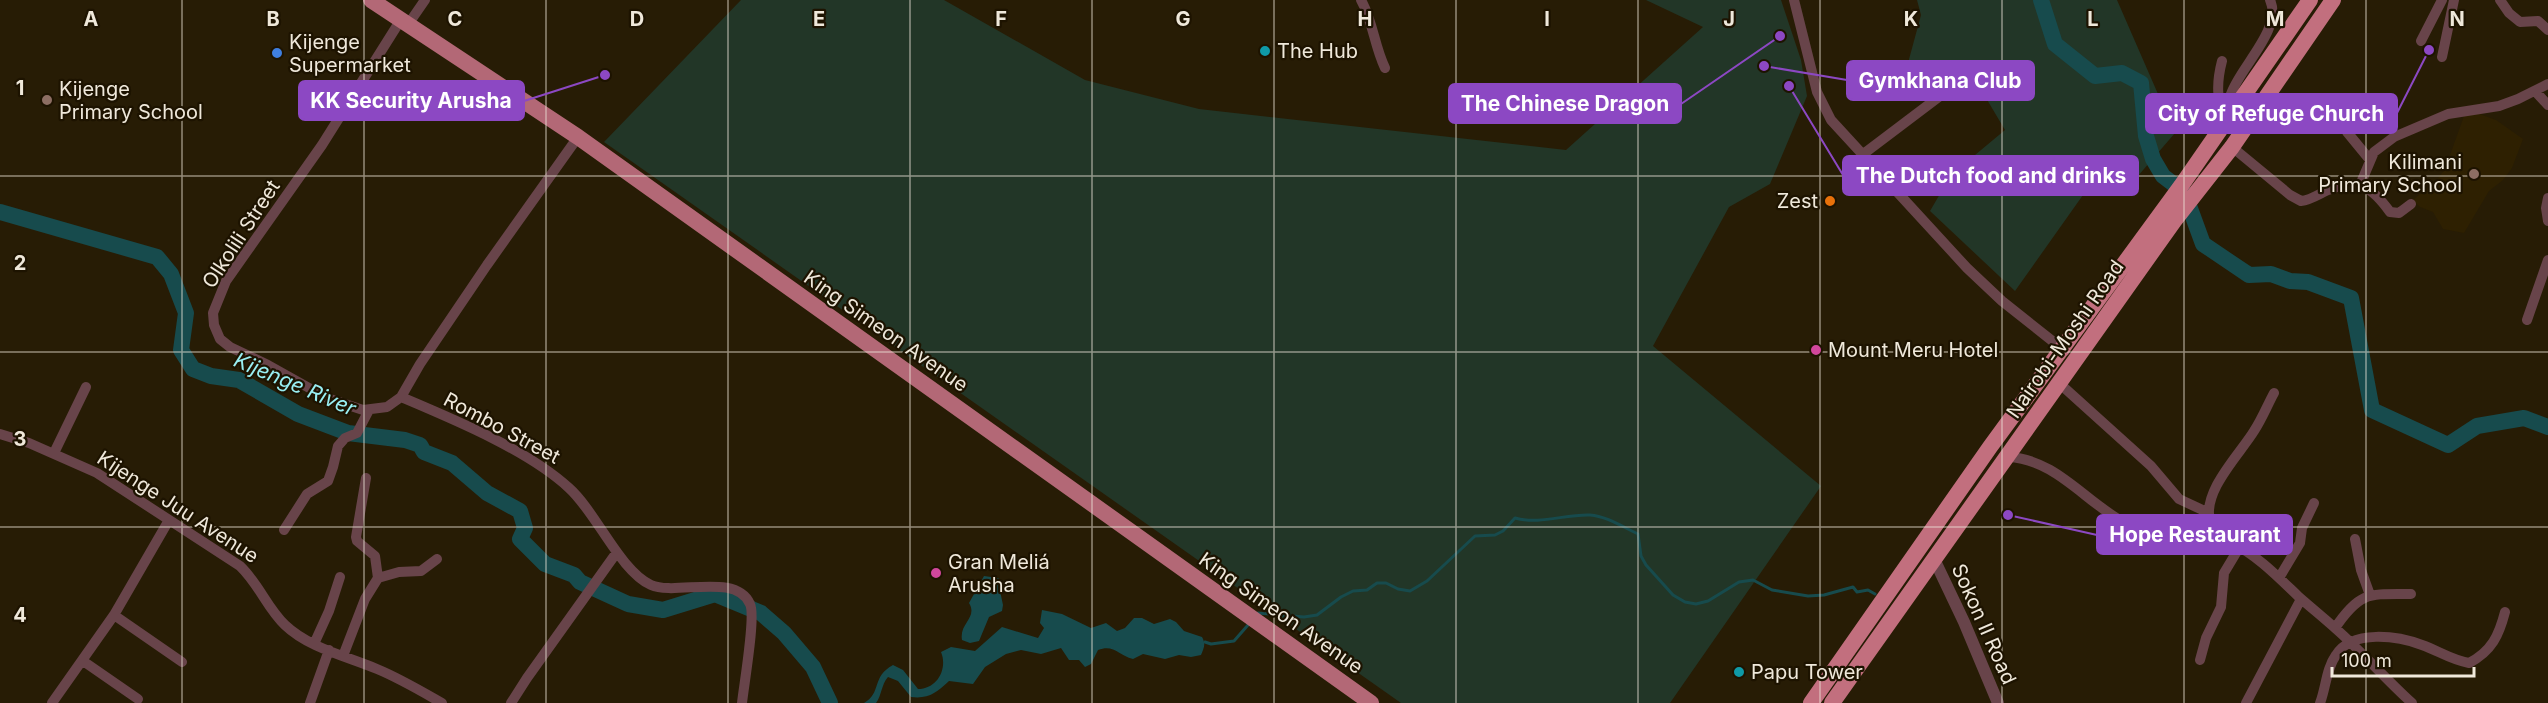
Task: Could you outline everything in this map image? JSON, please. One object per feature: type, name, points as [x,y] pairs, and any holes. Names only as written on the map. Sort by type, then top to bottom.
[{"type":"highway","name":"Nairobi-Moshi Road","points":[[1811,703],[2062,348],[2187,191],[2227,120],[2310,0]]},
{"type":"highway","name":"Nairobi-Moshi Road","points":[[2187,191],[2232,147],[2333,0]]},
{"type":"highway","name":"Nairobi-Moshi Road","points":[[1832,703],[1935,561],[2075,360],[2168,216]]},
{"type":"main road","name":"King Simeon Avenue","points":[[371,0],[578,137],[1371,703]]},
{"type":"street","name":"Olkolili Street","points":[[368,413],[327,398],[268,365],[230,348],[220,339],[214,326],[213,314],[226,281],[328,136],[403,23],[425,0]]},
{"type":"street","points":[[1361,0],[1370,19],[1376,49],[1384,68]]},
{"type":"street","points":[[1794,0],[1817,92],[1831,120],[1985,286],[2075,360]]},
{"type":"street","points":[[2227,120],[2231,93],[2268,30],[2271,15],[2270,0]]},
{"type":"street","points":[[2421,41],[2442,0]]},
{"type":"street","points":[[2442,57],[2454,0]]},
{"type":"street","points":[[2500,0],[2509,13],[2520,22],[2538,21],[2548,30]]},
{"type":"street","points":[[2222,61],[2217,81],[2219,105],[2227,120]]},
{"type":"street","points":[[2360,185],[2370,160],[2381,145],[2413,128],[2448,114],[2499,106],[2548,84]]},
{"type":"street","points":[[2535,91],[2548,105]]},
{"type":"street","points":[[1862,155],[1944,93]]},
{"type":"street","points":[[2347,132],[2370,160]]},
{"type":"street","points":[[284,530],[307,494],[328,481],[338,446],[345,438],[357,433],[368,413],[387,407],[401,398],[420,364],[487,265],[578,137]]},
{"type":"street","points":[[2232,147],[2290,195],[2301,201],[2344,185],[2360,185],[2376,193],[2390,212],[2399,213],[2411,204]]},
{"type":"street","points":[[2548,198],[2546,208],[2548,221]]},
{"type":"street","points":[[2527,320],[2548,260]]},
{"type":"street","points":[[2059,383],[2151,466],[2179,499],[2209,513]]},
{"type":"street","points":[[54,453],[86,387]]},
{"type":"street","points":[[2218,538],[2209,513],[2214,493],[2231,461],[2254,432],[2274,393]]},
{"type":"street","name":"Rombo Street","points":[[401,398],[474,430],[536,463],[558,478],[585,507],[617,552],[651,585],[662,587],[724,586],[743,595],[750,603],[753,620],[742,703]]},
{"type":"street","name":"Kijenge Juu Avenue","points":[[0,434],[54,453],[97,473],[240,566],[254,579],[274,612],[285,625],[314,644],[380,670],[442,703]]},
{"type":"street","points":[[2008,457],[2023,458],[2043,465],[2117,518],[2135,528],[2218,538],[2239,548],[2279,578],[2335,628],[2412,703]]},
{"type":"street","points":[[343,656],[365,599],[378,578],[375,556],[357,541],[356,537],[366,478]]},
{"type":"street","points":[[2279,578],[2300,543],[2302,528],[2314,503]]},
{"type":"street","points":[[52,703],[114,615],[169,520]]},
{"type":"street","points":[[2355,539],[2361,570],[2370,595]]},
{"type":"street","points":[[2200,660],[2206,638],[2221,608],[2224,573],[2239,548]]},
{"type":"street","points":[[511,703],[526,678],[617,552]]},
{"type":"street","points":[[378,578],[399,572],[421,571],[437,559]]},
{"type":"street","name":"Sokon II Road","points":[[1935,561],[1974,642],[1998,703]]},
{"type":"street","points":[[314,644],[330,611],[340,577]]},
{"type":"street","points":[[2335,628],[2353,604],[2370,595],[2411,594]]},
{"type":"street","points":[[2246,703],[2301,599]]},
{"type":"street","points":[[2320,703],[2336,654],[2350,642],[2384,637],[2401,639],[2422,645],[2457,661],[2469,663],[2489,651],[2505,612]]},
{"type":"street","points":[[114,615],[182,662]]},
{"type":"street","points":[[310,703],[328,650]]},
{"type":"street","points":[[83,661],[138,699]]},
{"type":"shaded area","name":"Kilimani Primary School","points":[[2477,113],[2496,120],[2523,139],[2512,168],[2503,180],[2489,191],[2464,233],[2443,229],[2433,212],[2420,207],[2413,200],[2436,181],[2445,169],[2464,116]]},
{"type":"green space","points":[[741,0],[944,0],[1085,80],[1199,109],[1566,150],[1703,27],[1646,0],[1781,0],[1801,60],[1807,96],[1770,184],[1729,207],[1653,346],[1821,486],[1670,703],[1401,703],[604,142]]},
{"type":"green space","points":[[1917,0],[2117,0],[2175,133],[2125,191],[2083,195],[2015,291],[1930,211],[1951,175],[2005,130],[1973,76],[1908,63],[1921,15]]},
{"type":"water","points":[[984,576],[998,578],[1005,585],[1000,591],[1002,611],[989,617],[979,641],[970,643],[962,640],[963,629],[971,613],[969,603]]},
{"type":"water","points":[[1042,610],[1062,614],[1091,628],[1106,623],[1117,631],[1125,628],[1134,618],[1142,618],[1154,624],[1170,619],[1184,631],[1202,637],[1204,648],[1201,655],[1191,657],[1179,655],[1165,659],[1143,654],[1133,659],[1112,649],[1103,648],[1098,650],[1091,664],[1085,667],[1079,660],[1069,660],[1061,648],[1041,654],[1021,650],[1006,654],[985,667],[973,684],[949,681],[928,696],[911,697],[898,681],[888,677],[876,703],[864,703],[873,695],[882,675],[893,665],[903,670],[918,689],[925,688],[931,686],[939,677],[943,665],[941,652],[951,647],[975,651],[1002,627],[1038,638],[1044,628],[1040,623]]},
{"type":"waterway","points":[[2041,0],[2055,44],[2095,76],[2122,73],[2141,83],[2146,136],[2153,159],[2163,176],[2184,192],[2203,244],[2249,275],[2271,274],[2290,281],[2308,282],[2351,298],[2372,410],[2448,445],[2477,426],[2524,418],[2548,427]]},
{"type":"waterway","name":"Kijenge River","points":[[0,212],[157,257],[171,274],[186,313],[181,350],[193,369],[211,376],[239,380],[298,414],[348,433],[405,440],[420,445],[424,452],[452,463],[487,493],[520,511],[525,528],[520,539],[545,564],[574,575],[580,582],[628,604],[663,610],[715,594],[761,613],[784,633],[813,667],[830,703]]},
{"type":"waterway","points":[[1258,613],[1304,617],[1317,615],[1341,597],[1353,591],[1367,590],[1377,583],[1386,583],[1398,589],[1410,591],[1427,581],[1475,536],[1495,535],[1503,531],[1515,518],[1543,520],[1581,515],[1602,517],[1638,534],[1641,556],[1646,565],[1673,595],[1685,602],[1696,604],[1708,601],[1739,582],[1753,580],[1772,590],[1808,596],[1824,595],[1853,587],[1857,592],[1868,590],[1875,594]]},
{"type":"waterway","points":[[1205,642],[1211,644],[1234,641],[1248,625]]},
{"type":"place","name":"The Chinese Dragon","points":[[1780,36]]},
{"type":"place","name":"City of Refuge Church","points":[[2429,50]]},
{"type":"place","name":"The Hub","points":[[1265,51]]},
{"type":"place","name":"Kijenge Supermarket","points":[[277,53]]},
{"type":"place","name":"Gymkhana Club","points":[[1764,66]]},
{"type":"place","name":"KK Security Arusha","points":[[605,75]]},
{"type":"place","name":"The Dutch food and drinks","points":[[1789,86]]},
{"type":"place","name":"Kijenge Primary School","points":[[47,100]]},
{"type":"place","name":"Kilimani Primary School","points":[[2474,174]]},
{"type":"place","name":"Zest","points":[[1830,201]]},
{"type":"place","name":"Mount Meru Hotel","points":[[1816,350]]},
{"type":"place","name":"Hope Restaurant","points":[[2008,515]]},
{"type":"place","name":"Gran Meliá Arusha","points":[[936,573]]},
{"type":"place","name":"Papu Tower","points":[[1739,672]]}]
